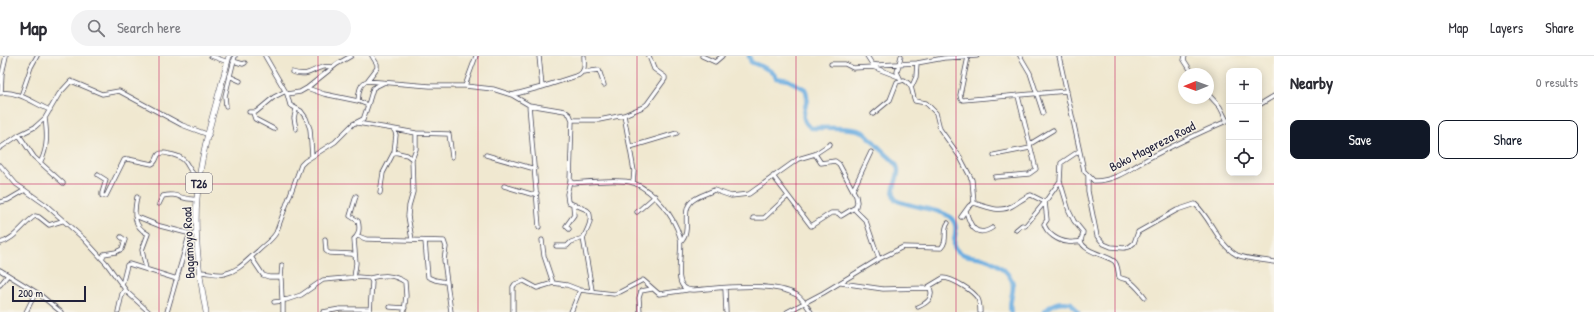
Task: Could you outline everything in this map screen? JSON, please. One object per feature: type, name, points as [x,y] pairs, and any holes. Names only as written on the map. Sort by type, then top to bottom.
[{"type":"highway","name":"Bagamoyo Road","points":[[206,312],[193,233],[200,178],[209,136],[230,60]]},
{"type":"street","points":[[6,56],[1,74],[1,93],[21,96],[50,110]]},
{"type":"street","points":[[21,96],[30,68],[37,56]]},
{"type":"street","points":[[211,56],[243,64],[245,63]]},
{"type":"street","points":[[226,106],[225,96],[229,76],[230,60],[235,56]]},
{"type":"street","points":[[265,56],[290,105],[304,114],[310,129],[312,156]]},
{"type":"street","points":[[274,129],[255,119],[251,112],[256,112],[274,97],[285,93],[300,92],[333,67],[351,56]]},
{"type":"street","points":[[358,101],[361,85],[363,82],[367,81],[377,68],[377,64],[372,56]]},
{"type":"street","points":[[465,86],[476,56]]},
{"type":"street","points":[[539,56],[542,87]]},
{"type":"street","points":[[583,72],[584,56]]},
{"type":"street","points":[[572,120],[589,121],[624,115],[648,104],[664,82],[665,77],[654,69],[649,56]]},
{"type":"street","points":[[702,56],[715,62],[722,56]]},
{"type":"street","points":[[866,56],[870,62],[874,64],[899,65],[917,63],[939,57],[977,56]]},
{"type":"street","points":[[900,79],[897,72],[901,56]]},
{"type":"street","points":[[1020,56],[1030,73],[1043,113]]},
{"type":"street","points":[[1059,56],[1079,151],[1084,171],[1088,175],[1088,190],[1097,236],[1107,246],[1124,248],[1129,247],[1134,243],[1138,232],[1177,210],[1195,204],[1228,248],[1235,254],[1274,262]]},
{"type":"street","points":[[1185,56],[1184,60],[1189,68]]},
{"type":"street","points":[[968,57],[960,95],[961,99],[970,101],[1067,91]]},
{"type":"street","points":[[917,63],[916,77],[912,86],[914,99],[926,103],[933,109],[940,129],[958,153],[970,175],[973,183],[974,203]]},
{"type":"street","points":[[832,64],[846,64],[853,68],[873,67],[907,81],[912,86]]},
{"type":"street","points":[[292,72],[306,75],[320,67],[333,67]]},
{"type":"street","points":[[512,95],[574,77],[583,72],[599,70],[604,85]]},
{"type":"street","points":[[229,76],[240,80]]},
{"type":"street","points":[[894,76],[897,82]]},
{"type":"street","points":[[874,114],[890,100],[897,82],[900,79]]},
{"type":"street","points":[[0,148],[45,118],[60,94],[72,81],[102,94],[119,91],[182,125],[209,136]]},
{"type":"street","points":[[367,81],[443,87],[465,86],[493,89],[512,95],[529,105],[565,111],[570,115],[572,120],[570,181],[567,200],[587,210],[591,214],[588,229],[583,238],[592,290]]},
{"type":"street","points":[[364,125],[363,119],[373,88],[384,82]]},
{"type":"street","points":[[307,88],[324,94],[358,101],[368,105]]},
{"type":"street","points":[[996,177],[1029,174],[1035,171],[1036,166],[1018,96]]},
{"type":"street","points":[[1261,104],[1274,96]]},
{"type":"street","points":[[1214,100],[1226,118]]},
{"type":"street","points":[[529,105],[539,227]]},
{"type":"street","points":[[296,109],[294,118],[296,129]]},
{"type":"street","points":[[624,115],[634,171],[633,183]]},
{"type":"street","points":[[41,161],[46,148],[47,134],[45,118]]},
{"type":"street","points":[[199,272],[227,273],[240,267],[273,238],[286,208],[301,166],[312,156],[335,142],[356,122],[363,119]]},
{"type":"street","points":[[356,122],[364,125],[416,133],[449,134],[452,157]]},
{"type":"street","name":"Boko Magereza Road","points":[[1088,175],[1094,180],[1111,179],[1197,134],[1226,122]]},
{"type":"street","points":[[380,193],[383,173],[394,152],[396,135],[394,129]]},
{"type":"street","points":[[994,155],[1030,146],[1052,130]]},
{"type":"street","points":[[412,240],[408,216],[413,192],[412,159],[416,149],[416,133]]},
{"type":"street","points":[[630,147],[677,133]]},
{"type":"street","points":[[19,135],[34,157],[41,161],[63,183]]},
{"type":"street","points":[[681,242],[686,235],[687,208],[693,200],[714,190],[727,195],[744,195],[755,190],[798,159],[815,154],[830,144]]},
{"type":"street","points":[[1079,151],[1061,163],[1060,181],[1069,211],[1074,221],[1083,232],[1081,242]]},
{"type":"street","points":[[394,152],[408,155],[412,159]]},
{"type":"street","points":[[853,190],[871,152]]},
{"type":"street","points":[[98,175],[106,180],[102,194],[106,196],[124,160],[128,159],[152,164],[155,163],[158,155],[161,153],[166,153],[184,159],[194,176],[200,178]]},
{"type":"street","points":[[815,154],[821,163],[837,162],[853,190],[856,199],[854,208],[857,214],[866,221],[879,259]]},
{"type":"street","points":[[486,155],[534,169]]},
{"type":"street","points":[[0,165],[8,176],[84,239],[102,259],[125,289],[149,312]]},
{"type":"street","points":[[773,176],[811,226],[831,213],[838,213],[841,216],[854,208]]},
{"type":"street","points":[[570,181],[573,183],[609,181],[633,183],[655,196],[679,233],[681,242],[679,276],[682,285],[686,290]]},
{"type":"street","points":[[1016,230],[1022,225],[1026,225],[1060,181]]},
{"type":"street","points":[[504,186],[531,194],[537,193]]},
{"type":"street","points":[[0,202],[8,200],[25,190]]},
{"type":"street","points":[[159,204],[163,196],[172,194],[187,200],[197,198]]},
{"type":"street","points":[[961,217],[969,206],[974,203],[991,208],[1003,209],[1011,207],[1031,195],[1044,202]]},
{"type":"street","points":[[356,196],[350,216],[358,223],[359,233],[354,239],[356,251],[354,255],[356,278]]},
{"type":"street","points":[[637,212],[655,196]]},
{"type":"street","points":[[753,218],[764,218],[788,196]]},
{"type":"street","points":[[137,197],[135,216],[136,224],[142,232],[148,234],[142,250],[146,269]]},
{"type":"street","points":[[1044,202],[1047,220],[1044,224],[1049,232],[1061,240],[1068,242],[1081,242],[1096,254],[1112,259],[1116,264],[1121,279],[1127,279],[1145,297]]},
{"type":"street","points":[[569,229],[566,226],[574,215],[573,204]]},
{"type":"street","points":[[966,211],[972,226],[980,233],[985,233],[992,228]]},
{"type":"street","points":[[0,243],[12,238],[24,224],[35,216],[39,217],[49,225],[62,221]]},
{"type":"street","points":[[135,216],[160,226],[193,233],[188,239],[167,312]]},
{"type":"street","points":[[787,312],[841,283],[879,259],[904,247],[941,248],[945,243],[945,227],[948,223]]},
{"type":"street","points":[[358,236],[366,239],[444,241],[446,244],[444,260],[446,282],[451,312]]},
{"type":"street","points":[[102,259],[104,254],[116,252],[122,249],[125,240],[121,237]]},
{"type":"street","points":[[556,246],[567,246],[571,242],[583,238]]},
{"type":"street","points":[[325,239],[326,251],[329,253],[354,255]]},
{"type":"street","points":[[542,240],[544,256],[552,283]]},
{"type":"street","points":[[425,241],[428,277],[446,282]]},
{"type":"street","points":[[251,257],[263,275],[269,277],[281,277]]},
{"type":"street","points":[[122,285],[128,264],[177,279]]},
{"type":"street","points":[[282,265],[281,277],[283,312]]},
{"type":"street","points":[[0,270],[39,294],[58,311]]},
{"type":"street","points":[[0,285],[8,275]]},
{"type":"street","points":[[274,302],[290,300],[301,296],[323,280],[370,278],[391,275],[404,281],[406,287],[404,310],[390,307]]},
{"type":"street","points":[[323,312],[340,309],[370,311],[372,282],[370,278]]},
{"type":"street","points":[[841,283],[883,288],[928,287],[943,278],[954,280],[976,295],[980,312]]},
{"type":"street","points":[[513,312],[512,290],[515,284],[524,281],[538,288],[552,283],[567,285],[580,290],[617,293],[643,280],[659,294],[686,290],[760,286],[770,287],[793,294],[800,298],[811,312]]},
{"type":"street","points":[[918,307],[929,300],[931,291],[928,287]]},
{"type":"street","points":[[640,312],[639,298],[641,291],[652,288]]},
{"type":"street","points":[[725,288],[726,312]]},
{"type":"street","points":[[118,312],[122,294],[125,289]]},
{"type":"street","points":[[571,312],[580,290]]},
{"type":"street","points":[[26,312],[32,299],[39,294]]},
{"type":"waterway","points":[[749,56],[751,62],[769,70],[776,78],[788,80],[805,89],[807,99],[804,119],[811,128],[847,128],[860,131],[865,133],[893,160],[898,168],[898,175],[893,193],[896,200],[934,210],[951,218],[956,227],[954,241],[955,248],[964,255],[983,258],[994,263],[1002,268],[1010,277],[1013,286],[1010,303],[1011,312]]},
{"type":"waterway","points":[[1044,312],[1056,303],[1063,302],[1071,303],[1078,312]]}]
